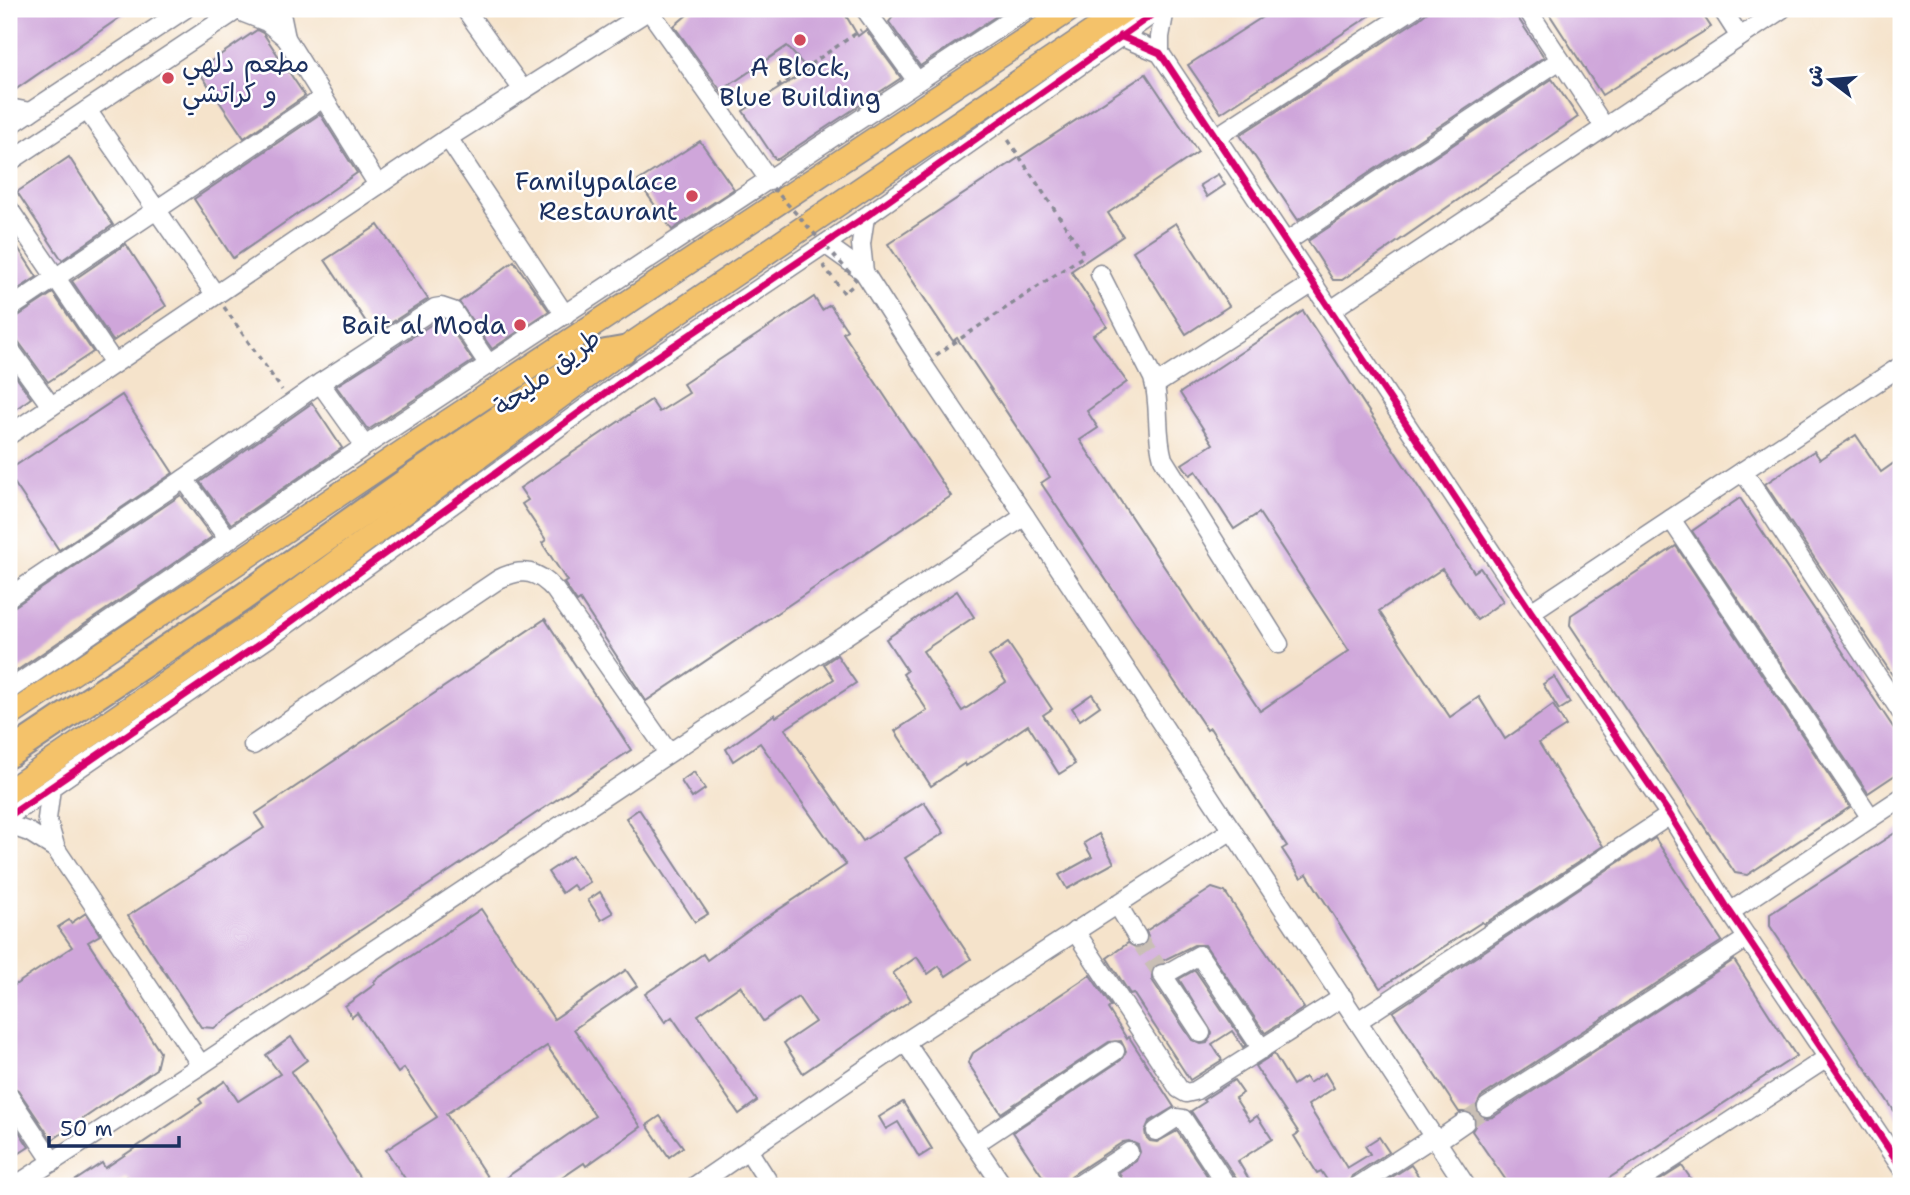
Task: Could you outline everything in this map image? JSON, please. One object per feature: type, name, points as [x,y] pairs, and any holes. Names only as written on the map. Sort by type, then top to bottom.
[{"type":"highway","points":[[9,754],[242,598],[417,474],[586,360],[623,350]]},
{"type":"main road","name":"طريق مليحة","points":[[9,716],[436,429],[1071,9]]},
{"type":"main road","name":"طريق مليحة","points":[[9,791],[258,620],[623,350],[1126,9]]},
{"type":"street","points":[[9,127],[185,9]]},
{"type":"street","points":[[9,162],[239,10],[256,13],[267,9]]},
{"type":"street","points":[[280,9],[286,38]]},
{"type":"street","points":[[465,9],[523,90]]},
{"type":"street","points":[[9,690],[365,446],[771,184],[917,81],[1027,9]]},
{"type":"street","points":[[9,816],[270,637],[639,369],[865,217],[1120,36],[1163,9]]},
{"type":"street","points":[[1160,53],[1163,9]]},
{"type":"street","points":[[1216,137],[1413,9]]},
{"type":"street","points":[[1527,9],[1560,60],[1609,125]]},
{"type":"street","points":[[1539,9],[1609,125]]},
{"type":"street","points":[[1722,9],[1740,37]]},
{"type":"street","points":[[1331,310],[1783,9]]},
{"type":"street","points":[[239,10],[267,22],[286,38],[378,185]]},
{"type":"street","points":[[9,436],[215,294],[641,11],[771,184]]},
{"type":"street","points":[[869,15],[917,81]]},
{"type":"street","points":[[1120,36],[1160,53],[1531,612],[1670,815],[1730,912],[1901,1167]]},
{"type":"street","points":[[1286,242],[1560,60]]},
{"type":"street","points":[[9,309],[323,98]]},
{"type":"street","points":[[9,108],[30,112]]},
{"type":"street","points":[[87,110],[215,294]]},
{"type":"street","points":[[448,138],[565,315]]},
{"type":"street","points":[[9,209],[114,363]]},
{"type":"street","points":[[861,277],[860,244],[865,217]]},
{"type":"street","points":[[819,248],[861,277],[922,363],[1466,1186]]},
{"type":"street","points":[[1100,274],[1155,385],[1159,443],[1163,459],[1279,644]]},
{"type":"street","points":[[1155,385],[1313,283]]},
{"type":"street","points":[[9,597],[429,311],[441,307],[453,311],[489,365]]},
{"type":"street","points":[[9,348],[51,406]]},
{"type":"street","points":[[1531,612],[1901,366]]},
{"type":"street","points":[[320,383],[365,446]]},
{"type":"street","points":[[1743,471],[1901,712]]},
{"type":"street","points":[[184,479],[229,540]]},
{"type":"street","points":[[15,1186],[1025,516]]},
{"type":"street","points":[[1671,519],[1871,818]]},
{"type":"street","points":[[253,745],[499,579],[513,572],[529,572],[544,578],[555,590],[668,752]]},
{"type":"street","points":[[51,788],[47,819],[56,849],[201,1065]]},
{"type":"street","points":[[1730,912],[1901,798]]},
{"type":"street","points":[[1358,1020],[1670,815]]},
{"type":"street","points":[[9,825],[29,832],[56,849]]},
{"type":"street","points":[[695,1186],[905,1042],[1232,830]]},
{"type":"street","points":[[1117,904],[1137,937]]},
{"type":"street","points":[[1075,931],[1182,1092],[1195,1091],[1343,998]]},
{"type":"street","points":[[1487,1107],[1748,939]]},
{"type":"street","points":[[1201,1033],[1163,974],[1199,955],[1262,1048]]},
{"type":"street","points":[[905,1042],[1003,1186]]},
{"type":"street","points":[[975,1144],[1115,1051]]},
{"type":"street","points":[[1631,1186],[1827,1058]]},
{"type":"street","points":[[9,1096],[54,1162]]},
{"type":"street","points":[[1156,1131],[1176,1118],[1183,1119],[1227,1186]]},
{"type":"street","points":[[1357,1186],[1465,1122]]},
{"type":"street","points":[[748,1150],[771,1186]]},
{"type":"street","points":[[1077,1186],[1129,1152]]},
{"type":"street","points":[[1103,1169],[1114,1186]]},
{"type":"path","points":[[777,87],[869,15]]},
{"type":"path","points":[[922,363],[1082,257],[1082,251],[997,124]]},
{"type":"path","points":[[771,184],[861,277],[844,293],[819,248]]},
{"type":"path","points":[[215,294],[292,403]]},
{"type":"building","points":[[9,9],[132,9],[9,94]]},
{"type":"building","points":[[694,9],[842,9],[858,36],[866,30],[901,78],[775,159],[743,111],[808,70],[787,46],[721,91],[674,26]]},
{"type":"building","points":[[899,9],[1007,9],[920,66],[889,22]]},
{"type":"building","points":[[1275,9],[1380,9],[1221,113],[1188,65]]},
{"type":"building","points":[[1431,9],[1512,9],[1544,57],[1298,220],[1240,135]]},
{"type":"building","points":[[1546,9],[1699,9],[1711,27],[1602,95]]},
{"type":"building","points":[[257,30],[263,33],[305,96],[244,138],[198,70]]},
{"type":"building","points":[[1146,74],[1198,152],[1108,213],[1123,236],[1071,271],[1107,326],[1093,335],[1127,382],[1087,411],[1098,428],[1080,440],[1260,711],[1349,651],[1259,513],[1234,529],[1196,471],[1190,475],[1182,464],[1213,444],[1180,393],[1303,311],[1474,572],[1480,568],[1503,601],[1477,620],[1442,569],[1379,611],[1450,717],[1479,697],[1505,739],[1553,705],[1566,726],[1539,743],[1603,846],[1380,988],[1307,874],[1301,878],[1282,849],[1287,846],[1210,728],[1207,730],[1041,483],[1050,477],[957,338],[953,341],[888,244]]},
{"type":"building","points":[[1552,79],[1578,117],[1342,280],[1333,280],[1308,241]]},
{"type":"building","points":[[320,114],[357,173],[233,258],[194,199]]},
{"type":"building","points":[[700,141],[734,189],[672,230],[638,181]]},
{"type":"building","points":[[69,157],[113,225],[62,260],[17,192]]},
{"type":"building","points":[[1218,174],[1225,185],[1207,197],[1200,185]]},
{"type":"building","points":[[1176,223],[1229,306],[1186,334],[1133,251]]},
{"type":"building","points":[[378,225],[428,299],[374,334],[325,260]]},
{"type":"building","points":[[9,234],[37,277],[9,295]]},
{"type":"building","points":[[126,244],[166,306],[113,341],[72,281]]},
{"type":"building","points":[[514,261],[549,311],[492,349],[459,302]]},
{"type":"building","points":[[53,293],[93,352],[48,382],[18,341],[9,337],[9,320]]},
{"type":"building","points":[[814,297],[822,310],[830,305],[847,330],[843,333],[951,496],[646,701],[580,600],[577,602],[564,583],[567,581],[542,543],[546,540],[522,504],[528,500],[520,488],[651,400],[659,412],[689,393],[683,384]]},
{"type":"building","points":[[440,319],[446,321],[473,361],[368,430],[336,386]]},
{"type":"building","points":[[9,367],[31,398],[9,414]]},
{"type":"building","points":[[122,395],[173,473],[59,550],[9,475],[9,470]]},
{"type":"building","points":[[312,403],[342,448],[231,524],[200,482]]},
{"type":"building","points":[[1856,435],[1881,472],[1901,458],[1901,688],[1765,484],[1814,451],[1820,459]]},
{"type":"building","points":[[181,495],[212,537],[9,676],[9,608]]},
{"type":"building","points":[[1740,498],[1901,739],[1901,771],[1868,793],[1692,531]]},
{"type":"building","points":[[1676,546],[1850,807],[1747,875],[1735,873],[1570,625],[1571,615]]},
{"type":"building","points":[[957,591],[974,617],[923,651],[962,711],[1006,682],[989,656],[1008,643],[1052,709],[1043,715],[1075,764],[1059,774],[1028,725],[931,786],[895,731],[927,710],[903,674],[907,671],[886,639]]},
{"type":"building","points":[[545,619],[631,750],[214,1028],[201,1027],[128,916],[264,828],[255,814]]},
{"type":"building","points":[[837,655],[856,683],[785,729],[863,841],[924,802],[944,833],[905,858],[971,959],[946,976],[939,966],[928,974],[917,957],[893,973],[911,1000],[803,1073],[784,1043],[815,1022],[798,997],[763,1021],[740,986],[698,1015],[757,1101],[739,1114],[672,1017],[665,1022],[645,994],[703,954],[707,960],[846,865],[760,743],[733,761],[726,749],[775,714],[776,717],[834,679],[824,664]]},
{"type":"building","points":[[1554,677],[1570,703],[1559,710],[1543,684]]},
{"type":"building","points":[[1092,694],[1100,706],[1080,720],[1072,708]]},
{"type":"building","points":[[694,772],[705,789],[692,798],[681,781]]},
{"type":"building","points":[[639,809],[708,914],[695,922],[626,818]]},
{"type":"building","points":[[1901,829],[1901,1121],[1770,926],[1770,914]]},
{"type":"building","points":[[1099,834],[1114,863],[1067,889],[1059,875],[1092,857],[1084,843]]},
{"type":"building","points":[[1655,838],[1722,941],[1481,1097],[1476,1107],[1478,1114],[1487,1118],[1493,1117],[1734,960],[1796,1056],[1597,1186],[1510,1186],[1472,1131],[1475,1116],[1469,1112],[1459,1112],[1393,1012]]},
{"type":"building","points":[[572,856],[590,882],[577,890],[573,885],[562,893],[548,872]]},
{"type":"building","points":[[1212,888],[1225,892],[1304,1008],[1265,1033],[1205,945],[1194,945],[1156,964],[1152,970],[1152,980],[1192,1040],[1201,1044],[1207,1043],[1212,1033],[1179,979],[1195,970],[1246,1045],[1243,1047],[1232,1031],[1212,1044],[1222,1060],[1190,1080],[1107,958],[1128,943],[1137,948],[1143,946],[1148,937],[1146,931]]},
{"type":"building","points":[[600,892],[613,913],[601,920],[588,900]]},
{"type":"building","points":[[481,909],[554,1019],[626,970],[637,986],[574,1029],[641,1127],[586,1166],[584,1163],[550,1186],[494,1186],[595,1116],[547,1046],[446,1114],[493,1186],[410,1186],[386,1150],[437,1117],[404,1068],[398,1073],[357,1013],[352,1017],[345,1006],[375,984],[374,981]]},
{"type":"building","points":[[86,913],[100,935],[88,942],[160,1052],[156,1069],[52,1140],[18,1090],[9,1085],[9,989],[72,947],[58,927],[69,920],[71,923]]},
{"type":"building","points":[[1090,975],[1111,1006],[1108,1009],[1127,1039],[1129,1037],[1174,1107],[1149,1122],[1145,1131],[1146,1137],[1157,1142],[1177,1131],[1214,1186],[1125,1186],[1119,1172],[1136,1161],[1140,1152],[1138,1145],[1129,1141],[1123,1142],[1071,1176],[1066,1186],[1049,1186],[1013,1132],[1121,1060],[1126,1051],[1121,1041],[1109,1042],[1001,1113],[968,1063],[973,1053]]},
{"type":"building","points":[[291,1037],[307,1060],[291,1072],[361,1180],[352,1186],[133,1186],[127,1177],[112,1186],[67,1186],[102,1163],[105,1168],[202,1103],[199,1099],[225,1081],[238,1101],[280,1074],[266,1055]]},
{"type":"building","points":[[1274,1054],[1293,1085],[1305,1077],[1309,1083],[1325,1073],[1334,1088],[1308,1105],[1347,1168],[1370,1154],[1365,1146],[1379,1137],[1389,1152],[1352,1176],[1347,1186],[1331,1186],[1321,1171],[1317,1173],[1294,1136],[1299,1133],[1255,1066]]},
{"type":"building","points":[[1234,1080],[1243,1093],[1235,1098],[1250,1121],[1257,1116],[1272,1139],[1238,1161],[1253,1186],[1238,1186],[1237,1180],[1191,1111]]},
{"type":"building","points":[[903,1102],[932,1149],[919,1157],[898,1122],[886,1129],[879,1117]]},
{"type":"building","points":[[9,1116],[29,1147],[9,1160]]},
{"type":"building","points":[[660,1116],[683,1147],[669,1157],[647,1125]]},
{"type":"building","points":[[1411,1165],[1425,1186],[1378,1186]]},
{"type":"building","points":[[1682,1166],[1696,1186],[1651,1186]]},
{"type":"tunnel","points":[[1137,937],[1162,974]]},
{"type":"tunnel","points":[[1465,1122],[1487,1107]]},
{"type":"cycle path","points":[[9,816],[270,637],[639,369],[865,217],[1160,9]]},
{"type":"cycle path","points":[[1120,36],[1160,53],[1531,612],[1670,815],[1730,912],[1901,1167]]},
{"type":"place","name":"A Block, Blue Building","points":[[800,40]]},
{"type":"place","name":"مطعم دلهي و كراتشي","points":[[168,78]]},
{"type":"place","name":"Familypalace Restaurant","points":[[692,196]]},
{"type":"place","name":"Bait al Moda","points":[[520,325]]}]
